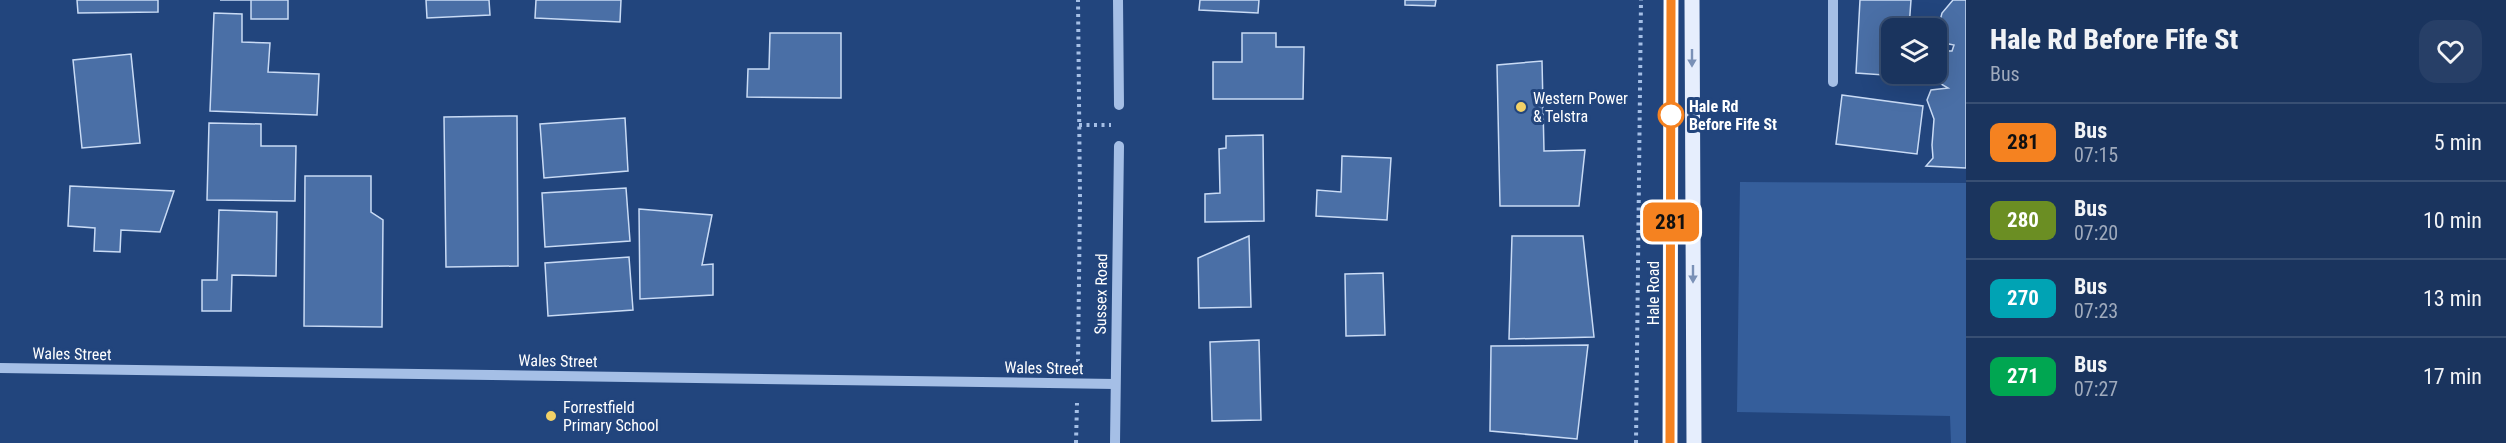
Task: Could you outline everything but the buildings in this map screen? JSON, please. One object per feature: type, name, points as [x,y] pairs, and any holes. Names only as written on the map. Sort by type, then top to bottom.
[{"type":"main road","name":"Hale Road","points":[[1670,443],[1671,0]]},
{"type":"main road","points":[[1692,0],[1694,443]]},
{"type":"street","points":[[1118,0],[1119,105]]},
{"type":"street","points":[[1833,0],[1833,82]]},
{"type":"street","name":"Sussex Road","points":[[1115,443],[1119,146]]},
{"type":"street","name":"Wales Street","points":[[0,368],[1115,384]]},
{"type":"path","points":[[1076,443],[1078,0]]},
{"type":"path","points":[[1636,443],[1641,0]]},
{"type":"path","points":[[1079,125],[1118,126]]},
{"type":"shaded area","points":[[1740,182],[1966,183],[1966,443],[1951,443],[1950,416],[1737,412]]},
{"type":"bus line","name":"281","points":[[1670,443],[1671,0]]},
{"type":"place","name":"Western Power & Telstra","points":[[1521,107]]},
{"type":"place","name":"Hale Rd Before Fife St","points":[[1671,115]]},
{"type":"place","name":"Forrestfield Primary School","points":[[551,416]]}]
